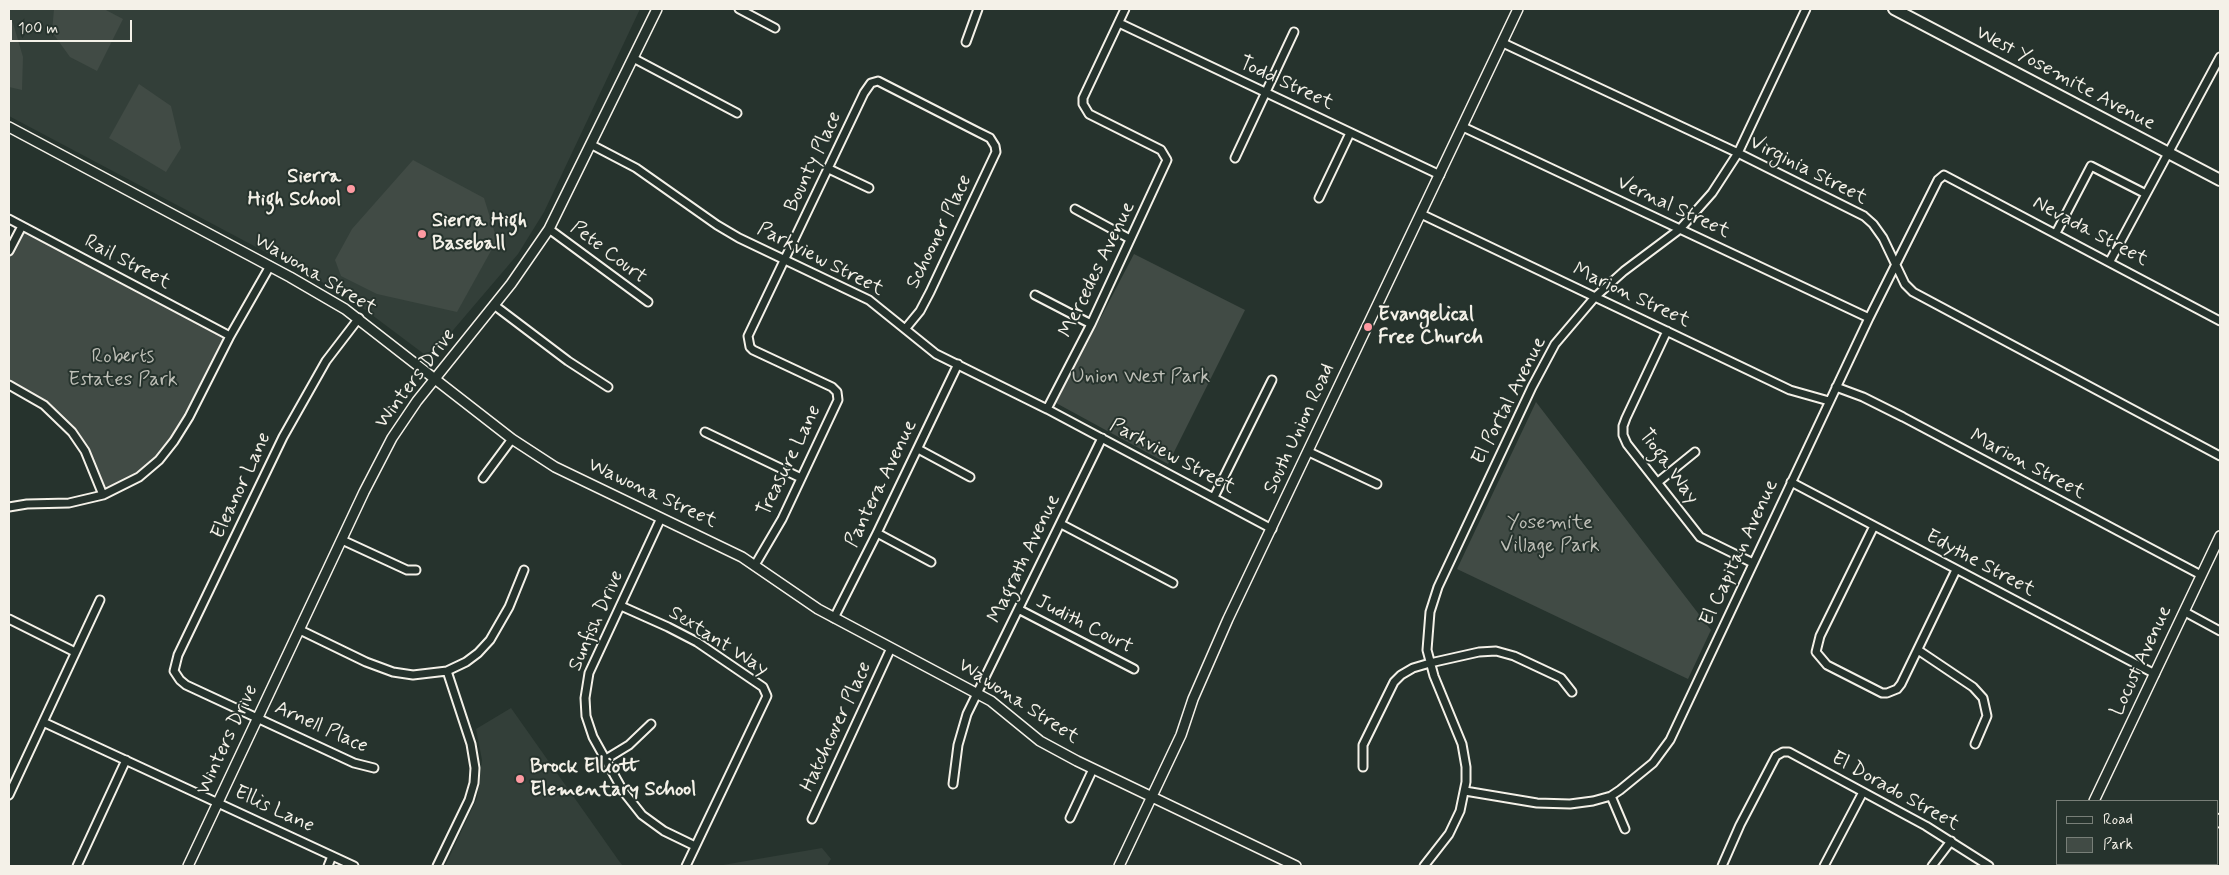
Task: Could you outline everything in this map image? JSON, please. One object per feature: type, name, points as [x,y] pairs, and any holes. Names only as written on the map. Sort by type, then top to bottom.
[{"type":"main road","name":"West Yosemite Avenue","points":[[1894,9],[2220,180]]},
{"type":"street","name":"Winters Drive","points":[[188,866],[392,438],[417,401],[531,258],[549,229],[592,145],[657,9]]},
{"type":"street","points":[[739,9],[775,28]]},
{"type":"street","points":[[966,42],[970,25],[978,9]]},
{"type":"street","points":[[1119,22],[1125,9]]},
{"type":"street","name":"South Union Road","points":[[1119,866],[1181,735],[1194,699],[1228,620],[1518,9]]},
{"type":"street","name":"El Portal Avenue","points":[[1424,866],[1448,834],[1460,811],[1465,791],[1466,767],[1462,744],[1427,650],[1430,612],[1438,587],[1536,378],[1555,344],[1595,297],[1624,271],[1680,229],[1712,193],[1738,153],[1806,9]]},
{"type":"street","name":"Mercedes Avenue","points":[[1047,409],[1090,324],[1167,160],[1161,150],[1155,146],[1089,114],[1083,104],[1119,22]]},
{"type":"street","name":"Todd Street","points":[[1119,22],[1440,175]]},
{"type":"street","points":[[1235,158],[1294,32]]},
{"type":"street","name":"Virginia Street","points":[[1503,43],[1738,153],[1864,216],[1874,224],[1905,284],[1913,292],[1930,303],[2220,456]]},
{"type":"street","points":[[633,58],[737,113]]},
{"type":"street","points":[[2110,261],[2220,58]]},
{"type":"street","name":"Bounty Place","points":[[751,330],[868,87],[878,81],[893,87],[990,138],[996,146]]},
{"type":"street","name":"Wawona Street","points":[[9,127],[270,266],[337,304],[359,318],[512,439],[555,467],[755,565],[806,602],[991,701],[1040,741],[1151,798],[1296,866]]},
{"type":"street","name":"Vernal Street","points":[[1463,127],[1869,318]]},
{"type":"street","points":[[1319,198],[1350,133]]},
{"type":"street","name":"Parkview Street","points":[[592,145],[636,168],[716,225],[869,300],[936,354],[1047,409],[1214,497],[1272,530]]},
{"type":"street","name":"Schooner Place","points":[[906,328],[920,311],[930,292],[996,152],[996,146]]},
{"type":"street","points":[[2056,233],[2091,166],[2146,194]]},
{"type":"street","points":[[829,169],[869,188]]},
{"type":"street","name":"El Capitan Avenue","points":[[1465,791],[1537,803],[1570,804],[1610,796],[1644,772],[1653,763],[1670,740],[1869,318],[1938,180],[1944,175]]},
{"type":"street","name":"Nevada Street","points":[[1944,175],[2110,261],[2220,321]]},
{"type":"street","points":[[1075,209],[1130,239]]},
{"type":"street","name":"Marion Street","points":[[1421,214],[1790,390],[1829,401]]},
{"type":"street","name":"Rail Street","points":[[9,219],[230,336]]},
{"type":"street","points":[[9,251],[22,226]]},
{"type":"street","name":"Pete Court","points":[[549,229],[648,302]]},
{"type":"street","points":[[9,507],[27,504],[69,503],[103,495],[139,477],[160,460],[189,417],[230,336],[270,266]]},
{"type":"street","points":[[1035,295],[1090,324]]},
{"type":"street","points":[[494,305],[568,361],[608,387]]},
{"type":"street","name":"Eleanor Lane","points":[[176,676],[174,664],[178,655],[283,437],[326,361],[359,318]]},
{"type":"street","name":"Treasure Lane","points":[[751,330],[748,336],[750,347],[753,350],[832,386],[837,392],[838,400],[782,519],[755,565]]},
{"type":"street","name":"Tioga Way","points":[[1667,331],[1623,426],[1623,435],[1627,444],[1700,537],[1754,563]]},
{"type":"street","name":"Pantera Avenue","points":[[834,618],[958,364]]},
{"type":"street","points":[[1214,497],[1272,380]]},
{"type":"street","points":[[9,385],[44,405],[72,432],[85,451],[103,495]]},
{"type":"street","name":"Marion Street","points":[[1836,387],[1863,397],[1904,417],[2201,575]]},
{"type":"street","points":[[705,432],[801,478]]},
{"type":"street","name":"Magrath Avenue","points":[[953,784],[958,745],[967,714],[1020,610],[1102,438]]},
{"type":"street","points":[[482,478],[512,439]]},
{"type":"street","points":[[918,449],[970,477]]},
{"type":"street","points":[[1309,452],[1377,484]]},
{"type":"street","points":[[1658,482],[1695,452]]},
{"type":"street","name":"Edythe Street","points":[[1791,482],[2155,674]]},
{"type":"street","name":"Sunfish Drive","points":[[661,518],[589,673],[586,690],[586,716],[593,737],[623,791],[642,815],[664,832],[696,846]]},
{"type":"street","points":[[1061,524],[1173,583]]},
{"type":"street","points":[[1874,526],[1820,636],[1816,652],[1827,664],[1875,690],[1887,693],[1897,689],[1901,684],[1956,570]]},
{"type":"street","points":[[877,533],[931,562]]},
{"type":"street","name":"Locust Avenue","points":[[2094,800],[2220,536]]},
{"type":"street","points":[[342,540],[407,570],[416,570]]},
{"type":"street","points":[[300,630],[366,662],[393,672],[413,676],[447,672],[466,662],[490,640],[509,607],[524,570]]},
{"type":"street","points":[[9,795],[100,600]]},
{"type":"street","name":"Sextant Way","points":[[621,606],[697,642],[763,687],[767,696],[696,846]]},
{"type":"street","name":"Judith Court","points":[[1020,610],[1134,669]]},
{"type":"street","points":[[2184,612],[2220,631]]},
{"type":"street","points":[[9,619],[75,652]]},
{"type":"street","name":"Hatchcover Place","points":[[812,819],[891,648]]},
{"type":"street","points":[[1918,650],[1973,687],[1983,698],[1986,716],[1975,744]]},
{"type":"street","points":[[1364,767],[1363,745],[1394,682],[1413,668],[1430,662],[1479,652],[1496,651],[1514,656],[1561,678],[1572,692]]},
{"type":"street","points":[[437,866],[469,800],[474,784],[475,768],[471,744],[447,672]]},
{"type":"street","name":"Arnell Place","points":[[176,676],[186,685],[257,718],[354,763],[374,768]]},
{"type":"street","name":"Ellis Lane","points":[[43,722],[354,866]]},
{"type":"street","points":[[606,759],[629,745],[651,724]]},
{"type":"street","name":"El Dorado Street","points":[[1722,866],[1740,825],[1776,756],[1783,752],[1789,752],[1864,792],[1950,841],[1989,866]]},
{"type":"street","points":[[77,866],[126,760]]},
{"type":"street","points":[[1070,818],[1092,769]]},
{"type":"street","points":[[1824,866],[1864,792]]},
{"type":"street","points":[[1610,796],[1625,829]]},
{"type":"street","points":[[1932,866],[1950,841]]},
{"type":"street","points":[[686,866],[696,846]]},
{"type":"street","points":[[328,866],[332,856]]},
{"type":"shaded area","name":"Sierra High School","points":[[9,9],[640,9],[544,212],[518,254],[437,349],[424,354],[364,309],[322,282],[9,116]]},
{"type":"shaded area","name":"Brock Elliott Elementary School","points":[[511,708],[623,866],[445,866],[477,798],[482,760],[476,729]]},
{"type":"shaded area","points":[[822,848],[831,859],[827,866],[717,866]]},
{"type":"green space","points":[[54,9],[104,9],[123,19],[97,71],[70,57],[52,32]]},
{"type":"green space","points":[[9,20],[13,23],[23,57],[22,90],[9,87]]},
{"type":"green space","points":[[139,84],[171,106],[181,148],[166,172],[109,138]]},
{"type":"green space","name":"Sierra High Baseball","points":[[413,160],[484,198],[497,240],[457,312],[377,294],[341,276],[335,260],[352,229]]},
{"type":"green space","name":"Roberts Estates Park","points":[[22,226],[230,336],[174,441],[139,477],[103,495],[85,451],[60,418],[9,385],[9,251]]},
{"type":"green space","name":"Union West Park","points":[[1134,254],[1245,310],[1168,464],[1056,403]]},
{"type":"green space","name":"Yosemite Village Park","points":[[1536,402],[1711,630],[1688,679],[1457,569]]},
{"type":"place","name":"Sierra High School","points":[[351,189]]},
{"type":"place","name":"Sierra High Baseball","points":[[422,234]]},
{"type":"place","name":"Evangelical Free Church","points":[[1368,327]]},
{"type":"place","name":"Brock Elliott Elementary School","points":[[520,779]]}]
